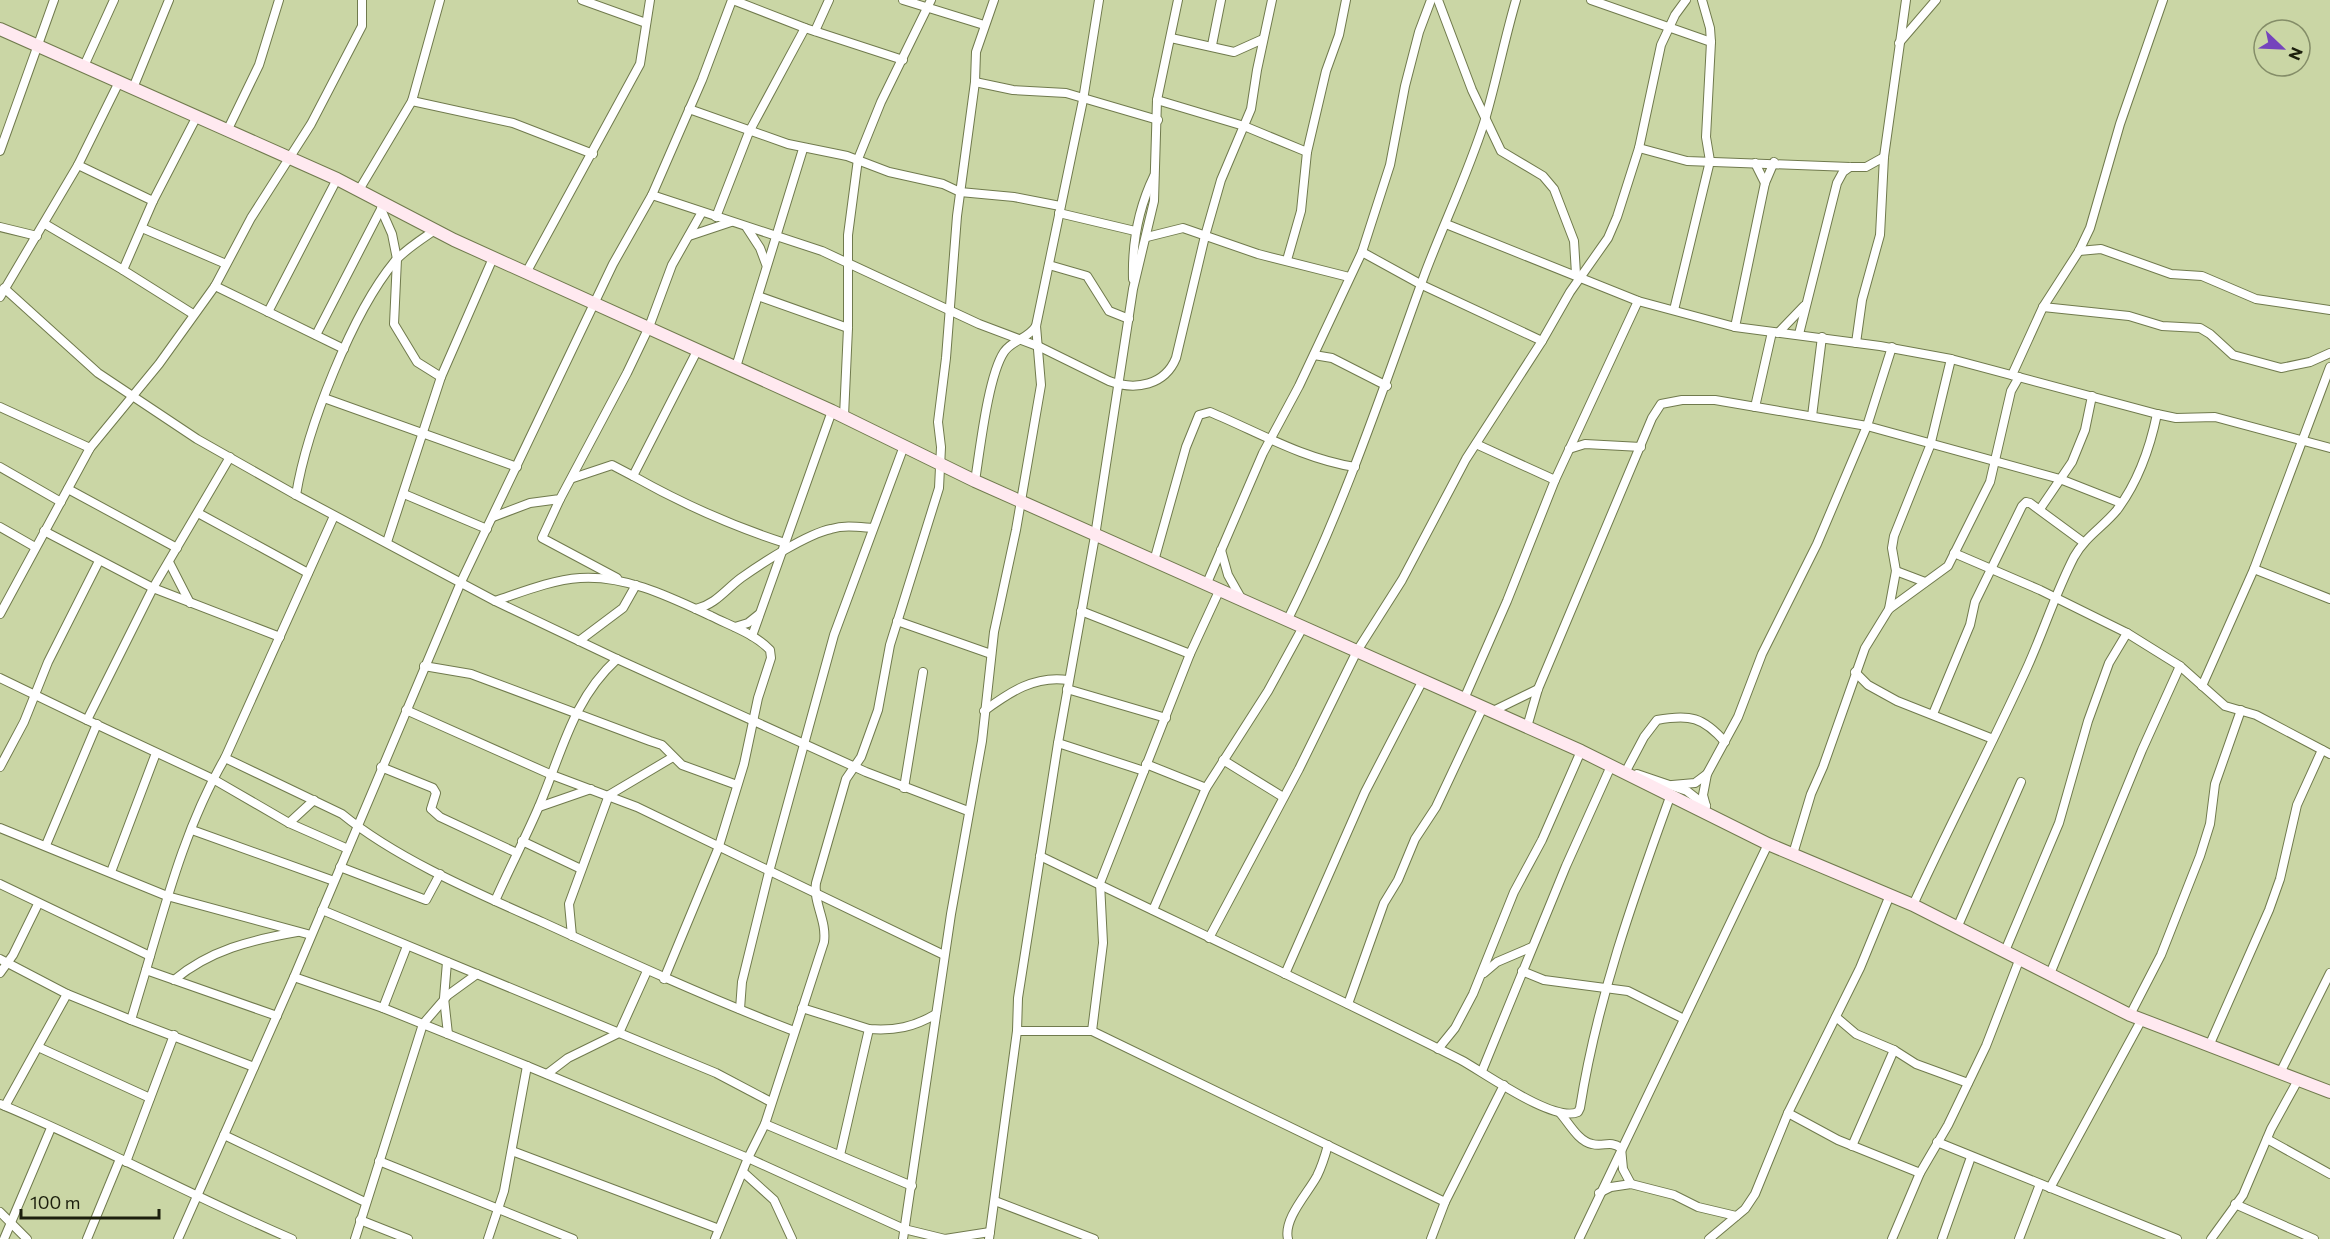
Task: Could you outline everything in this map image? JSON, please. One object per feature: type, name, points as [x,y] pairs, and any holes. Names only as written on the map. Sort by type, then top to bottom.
[{"type":"street","points":[[0,151],[54,0]]},
{"type":"street","points":[[84,66],[114,0]]},
{"type":"street","points":[[133,88],[169,0]]},
{"type":"street","points":[[228,129],[259,65],[279,0]]},
{"type":"street","points":[[0,614],[90,448],[159,364],[214,286],[266,192],[291,158],[357,39],[362,26],[362,0]]},
{"type":"street","points":[[359,190],[411,101],[440,0]]},
{"type":"street","points":[[582,0],[646,23]]},
{"type":"street","points":[[526,273],[593,154],[640,64],[650,0]]},
{"type":"street","points":[[178,1239],[277,1016],[461,582],[594,304],[652,195],[690,109],[733,0],[805,28],[903,60]]},
{"type":"street","points":[[815,31],[829,0]]},
{"type":"street","points":[[903,0],[930,4],[984,25]]},
{"type":"street","points":[[715,1239],[748,1158],[765,1124],[826,929],[814,893],[846,779],[856,767],[878,710],[884,665],[939,488],[941,465],[938,422],[946,358],[948,309],[960,192],[975,82],[976,52],[994,0]]},
{"type":"street","points":[[975,481],[994,376],[1005,350],[1032,333],[1036,326],[1083,100],[1099,0]]},
{"type":"street","points":[[294,976],[423,1024],[748,1158],[903,1234],[945,1239],[990,1236],[1017,1031],[1018,998],[1067,684],[1095,536],[1133,289],[1147,237],[1157,170],[1157,100],[1178,0]]},
{"type":"street","points":[[1212,45],[1221,0]]},
{"type":"street","points":[[652,195],[822,251],[948,309],[1040,346],[1119,385],[1156,381],[1172,367],[1181,340],[1205,236],[1221,180],[1253,98],[1272,0]]},
{"type":"street","points":[[1287,260],[1301,211],[1307,152],[1328,63],[1339,35],[1346,0]]},
{"type":"street","points":[[1207,583],[1271,438],[1314,355],[1362,252],[1385,185],[1410,66],[1431,0]]},
{"type":"street","points":[[1438,0],[1485,120],[1501,151],[1543,176],[1554,189],[1574,241],[1579,276]]},
{"type":"street","points":[[1288,620],[1324,543],[1355,467],[1485,120],[1516,0]]},
{"type":"street","points":[[1591,0],[1711,42]]},
{"type":"street","points":[[1209,938],[1357,651],[1387,606],[1476,444],[1617,217],[1639,148],[1656,63],[1668,28],[1686,0]]},
{"type":"street","points":[[1674,310],[1710,160],[1706,137],[1711,42],[1710,28],[1702,0]]},
{"type":"street","points":[[1856,343],[1862,300],[1880,235],[1884,157],[1906,0]]},
{"type":"street","points":[[1899,44],[1936,0]]},
{"type":"street","points":[[1888,609],[1943,570],[1990,482],[2015,376],[2043,307],[2079,251],[2090,228],[2121,124],[2163,0]]},
{"type":"street","points":[[752,636],[780,555],[838,414],[848,328],[849,214],[858,159],[881,102],[930,4]]},
{"type":"street","points":[[716,217],[749,132],[805,28]]},
{"type":"street","points":[[0,29],[337,179],[359,190],[382,206],[594,304],[698,349],[1095,536],[1207,583],[1671,791],[1720,822],[1913,905],[2136,1017],[2330,1092]]},
{"type":"street","points":[[1171,38],[1239,52],[1263,39]]},
{"type":"street","points":[[119,82],[78,165],[45,224],[2,292],[98,373],[197,439],[334,516],[495,601],[617,659],[904,788],[968,811]]},
{"type":"street","points":[[975,82],[1013,90],[1066,93],[1083,100],[1158,120]]},
{"type":"street","points":[[1157,100],[1244,126],[1307,152]]},
{"type":"street","points":[[411,101],[513,123],[593,154]]},
{"type":"street","points":[[690,109],[749,132],[803,149],[858,159],[889,172],[943,184],[960,192],[1014,196],[1135,231]]},
{"type":"street","points":[[123,270],[153,201],[197,116]]},
{"type":"street","points":[[1639,148],[1676,159],[1850,167],[1866,166],[1884,157]]},
{"type":"street","points":[[736,367],[766,265],[778,237],[803,149]]},
{"type":"street","points":[[1735,327],[1765,183],[1774,162]]},
{"type":"street","points":[[1755,163],[1765,183]]},
{"type":"street","points":[[78,165],[153,201]]},
{"type":"street","points":[[1799,334],[1804,305],[1824,238],[1837,183],[1850,167]]},
{"type":"street","points":[[1133,289],[1135,231],[1146,192],[1157,170]]},
{"type":"street","points":[[268,312],[337,179]]},
{"type":"street","points":[[382,206],[392,234],[397,259],[394,324],[417,362],[441,376]]},
{"type":"street","points":[[316,335],[382,206]]},
{"type":"street","points":[[664,978],[718,849],[772,654],[752,636],[735,627],[620,579],[542,538],[541,534],[649,327],[672,265],[702,212]]},
{"type":"street","points":[[689,236],[731,222]]},
{"type":"street","points":[[45,224],[193,314]]},
{"type":"street","points":[[1446,224],[1638,301],[1735,327],[1892,347],[1951,359],[2157,414],[2176,418],[2215,417],[2330,448]]},
{"type":"street","points":[[0,227],[37,236]]},
{"type":"street","points":[[142,228],[226,264]]},
{"type":"street","points":[[747,228],[760,248],[766,265]]},
{"type":"street","points":[[1147,237],[1183,228],[1258,254],[1349,277]]},
{"type":"street","points":[[296,495],[306,452],[324,398],[344,349],[397,259],[435,230]]},
{"type":"street","points":[[2079,251],[2094,248],[2171,274],[2202,276],[2256,299],[2330,310]]},
{"type":"street","points":[[1362,252],[1422,285],[1542,341]]},
{"type":"street","points":[[387,542],[441,376],[493,258]]},
{"type":"street","points":[[1049,265],[1087,276],[1109,310],[1128,319]]},
{"type":"street","points":[[214,286],[344,349]]},
{"type":"street","points":[[758,296],[848,328]]},
{"type":"street","points":[[1464,699],[1507,601],[1554,480],[1638,301]]},
{"type":"street","points":[[1755,407],[1775,332],[1804,305]]},
{"type":"street","points":[[2043,307],[2129,316],[2162,326],[2199,328],[2210,334],[2233,355],[2281,368],[2310,362],[2330,353]]},
{"type":"street","points":[[903,1234],[912,1186],[944,955],[982,741],[999,601],[1022,501],[1041,385],[1040,346],[1036,326]]},
{"type":"street","points":[[1812,416],[1822,337]]},
{"type":"street","points":[[1706,806],[1703,795],[1707,774],[1725,742],[1762,654],[1817,544],[1867,426],[1892,347]]},
{"type":"street","points":[[633,476],[698,349]]},
{"type":"street","points":[[1314,355],[1332,358],[1386,386]]},
{"type":"street","points":[[1793,854],[1811,794],[1823,767],[1855,672],[1865,648],[1888,609],[1896,571],[1892,548],[1894,536],[1930,446],[1951,359]]},
{"type":"street","points":[[2202,686],[2254,569],[2330,367]]},
{"type":"street","points":[[2040,509],[2073,462],[2092,396]]},
{"type":"street","points":[[324,398],[517,467]]},
{"type":"street","points":[[1527,727],[1538,689],[1652,418],[1661,404],[1700,399],[1867,426],[1930,446],[2060,479],[2121,503]]},
{"type":"street","points":[[0,407],[90,448]]},
{"type":"street","points":[[1154,561],[1186,447],[1199,416],[1210,412],[1321,461],[1355,467]]},
{"type":"street","points":[[1913,905],[2026,669],[2055,597],[2084,542],[2121,503],[2138,475],[2157,414]]},
{"type":"street","points":[[1476,444],[1554,480]]},
{"type":"street","points":[[1569,449],[1585,444],[1641,447]]},
{"type":"street","points":[[740,1009],[742,981],[769,872],[834,635],[904,446]]},
{"type":"street","points":[[87,720],[153,588],[230,457]]},
{"type":"street","points":[[572,478],[612,465],[669,496],[736,526],[785,543]]},
{"type":"street","points":[[0,467],[61,502]]},
{"type":"street","points":[[68,489],[177,548]]},
{"type":"street","points":[[404,494],[487,530]]},
{"type":"street","points":[[493,517],[530,503],[560,499]]},
{"type":"street","points":[[1933,714],[1970,625],[1975,602],[2022,506],[2026,502],[2040,509],[2084,542]]},
{"type":"street","points":[[198,513],[308,573]]},
{"type":"street","points":[[131,1020],[167,896],[192,830],[213,779],[225,758],[334,516]]},
{"type":"street","points":[[696,609],[711,605],[743,577],[828,529],[846,526],[873,528]]},
{"type":"street","points":[[0,527],[35,547]]},
{"type":"street","points":[[44,531],[153,588],[280,637]]},
{"type":"street","points":[[1221,549],[1227,575],[1242,599]]},
{"type":"street","points":[[1954,553],[2055,597],[2127,633],[2180,666],[2218,701],[2326,752],[2297,805],[2270,910],[2209,1046]]},
{"type":"street","points":[[0,767],[48,662],[99,561]]},
{"type":"street","points":[[169,562],[190,603]]},
{"type":"street","points":[[2254,569],[2330,599]]},
{"type":"street","points":[[1896,571],[1925,582]]},
{"type":"street","points":[[495,601],[560,581],[581,578],[620,579]]},
{"type":"street","points":[[579,641],[623,608],[636,585]]},
{"type":"street","points":[[1092,1031],[1102,943],[1100,883],[1190,654],[1220,589]]},
{"type":"street","points":[[1081,611],[1190,654]]},
{"type":"street","points":[[735,627],[748,622],[760,612]]},
{"type":"street","points":[[897,621],[991,654]]},
{"type":"street","points":[[1153,910],[1206,788],[1268,691],[1303,627]]},
{"type":"street","points":[[2005,951],[2058,822],[2088,721],[2109,663],[2127,633]]},
{"type":"street","points":[[495,901],[539,807],[575,713],[597,679],[617,659]]},
{"type":"street","points":[[424,666],[471,674],[662,745],[682,765],[737,784]]},
{"type":"street","points":[[2050,974],[2180,666]]},
{"type":"street","points":[[904,788],[923,672]]},
{"type":"street","points":[[1855,672],[1868,685],[1897,701],[1993,739]]},
{"type":"street","points":[[984,711],[1013,690],[1050,677],[1166,718]]},
{"type":"street","points":[[0,678],[213,779],[289,823],[348,849]]},
{"type":"street","points":[[1285,974],[1365,792],[1423,680]]},
{"type":"street","points":[[1850,687],[1868,685]]},
{"type":"street","points":[[1348,1004],[1384,903],[1398,880],[1415,839],[1488,709],[1538,689]]},
{"type":"street","points":[[406,710],[552,775],[609,795],[676,825],[718,849],[944,955]]},
{"type":"street","points":[[2050,1188],[2136,1017],[2161,955],[2200,856],[2210,824],[2216,784],[2241,711]]},
{"type":"street","points":[[1482,1071],[1532,947],[1618,768],[1657,720],[1684,717],[1698,719],[1708,724],[1725,742]]},
{"type":"street","points":[[46,845],[97,724]]},
{"type":"street","points":[[1058,743],[1145,767],[1206,788]]},
{"type":"street","points":[[1438,1049],[1463,1014],[1482,976],[1502,920],[1551,820],[1581,751]]},
{"type":"street","points":[[111,872],[156,753]]},
{"type":"street","points":[[572,936],[569,904],[609,795],[673,757]]},
{"type":"street","points":[[225,758],[342,813],[358,826],[440,874],[495,901],[647,971],[794,1031]]},
{"type":"street","points":[[1223,760],[1283,797]]},
{"type":"street","points":[[381,767],[434,788],[436,794],[431,808],[440,817],[517,853]]},
{"type":"street","points":[[1671,791],[1695,783],[1707,774]]},
{"type":"street","points":[[1957,928],[2021,782]]},
{"type":"street","points":[[539,807],[592,789]]},
{"type":"street","points":[[1040,856],[1100,883],[1482,1071],[1536,1105],[1560,1113],[1574,1114],[1580,1108],[1606,988],[1636,888],[1671,791]]},
{"type":"street","points":[[1671,791],[1696,797],[1720,822]]},
{"type":"street","points":[[289,823],[314,800]]},
{"type":"street","points":[[0,828],[167,896],[311,935]]},
{"type":"street","points":[[192,830],[334,881]]},
{"type":"street","points":[[522,841],[581,869]]},
{"type":"street","points":[[1579,1239],[1713,953],[1768,844]]},
{"type":"street","points":[[340,867],[426,900],[440,874]]},
{"type":"street","points":[[0,884],[150,956]]},
{"type":"street","points":[[1709,1239],[1745,1209],[1755,1194],[1788,1113],[1836,1017],[1890,895]]},
{"type":"street","points":[[0,973],[3,961],[13,955],[38,904]]},
{"type":"street","points":[[322,910],[716,1073],[771,1102]]},
{"type":"street","points":[[174,980],[193,964],[225,948],[300,932]]},
{"type":"street","points":[[383,1008],[407,946]]},
{"type":"street","points":[[1482,976],[1497,962],[1532,947]]},
{"type":"street","points":[[1892,1239],[1920,1173],[1968,1083],[2020,958]]},
{"type":"street","points":[[3,961],[67,994],[254,1067]]},
{"type":"street","points":[[447,962],[444,998],[447,1034]]},
{"type":"street","points":[[146,970],[277,1016]]},
{"type":"street","points":[[547,1074],[568,1058],[619,1032],[647,971]]},
{"type":"street","points":[[1522,971],[1544,980],[1628,991],[1684,1019]]},
{"type":"street","points":[[2280,1073],[2330,973]]},
{"type":"street","points":[[355,1239],[423,1024],[444,998],[460,984],[477,974]]},
{"type":"street","points":[[67,994],[2,1105],[276,1236],[292,1239]]},
{"type":"street","points":[[802,1008],[869,1029],[899,1029],[917,1025],[936,1014]]},
{"type":"street","points":[[1836,1017],[1856,1034],[1894,1050],[1916,1064],[1968,1083]]},
{"type":"street","points":[[840,1155],[869,1029]]},
{"type":"street","points":[[1017,1031],[1092,1031],[1445,1202]]},
{"type":"street","points":[[87,1239],[150,1098],[174,1035]]},
{"type":"street","points":[[38,1047],[150,1098]]},
{"type":"street","points":[[1852,1146],[1894,1050]]},
{"type":"street","points":[[488,1239],[499,1211],[527,1066]]},
{"type":"street","points":[[2211,1239],[2248,1185],[2267,1139],[2298,1080]]},
{"type":"street","points":[[1431,1239],[1445,1202],[1504,1085]]},
{"type":"street","points":[[1560,1113],[1576,1133],[1589,1143],[1614,1143],[1621,1148],[1623,1169],[1631,1184]]},
{"type":"street","points":[[1788,1113],[1852,1146],[1920,1173]]},
{"type":"street","points":[[765,1124],[912,1186]]},
{"type":"street","points":[[26,1238],[3,1237],[51,1128]]},
{"type":"street","points":[[224,1136],[365,1202]]},
{"type":"street","points":[[2267,1139],[2330,1174]]},
{"type":"street","points":[[1937,1143],[2176,1239]]},
{"type":"street","points":[[1288,1239],[1287,1233],[1291,1220],[1318,1176],[1328,1145]]},
{"type":"street","points":[[512,1151],[719,1229]]},
{"type":"street","points":[[1942,1239],[1971,1157]]},
{"type":"street","points":[[380,1161],[573,1239]]},
{"type":"street","points":[[743,1172],[774,1200],[792,1239]]},
{"type":"street","points":[[1599,1194],[1611,1187],[1631,1184],[1674,1195],[1698,1207],[1736,1216]]},
{"type":"street","points":[[2019,1239],[2040,1184]]},
{"type":"street","points":[[995,1201],[1094,1239]]},
{"type":"street","points":[[2235,1204],[2314,1239]]},
{"type":"street","points":[[0,1212],[26,1238]]},
{"type":"street","points":[[360,1220],[408,1239]]}]
